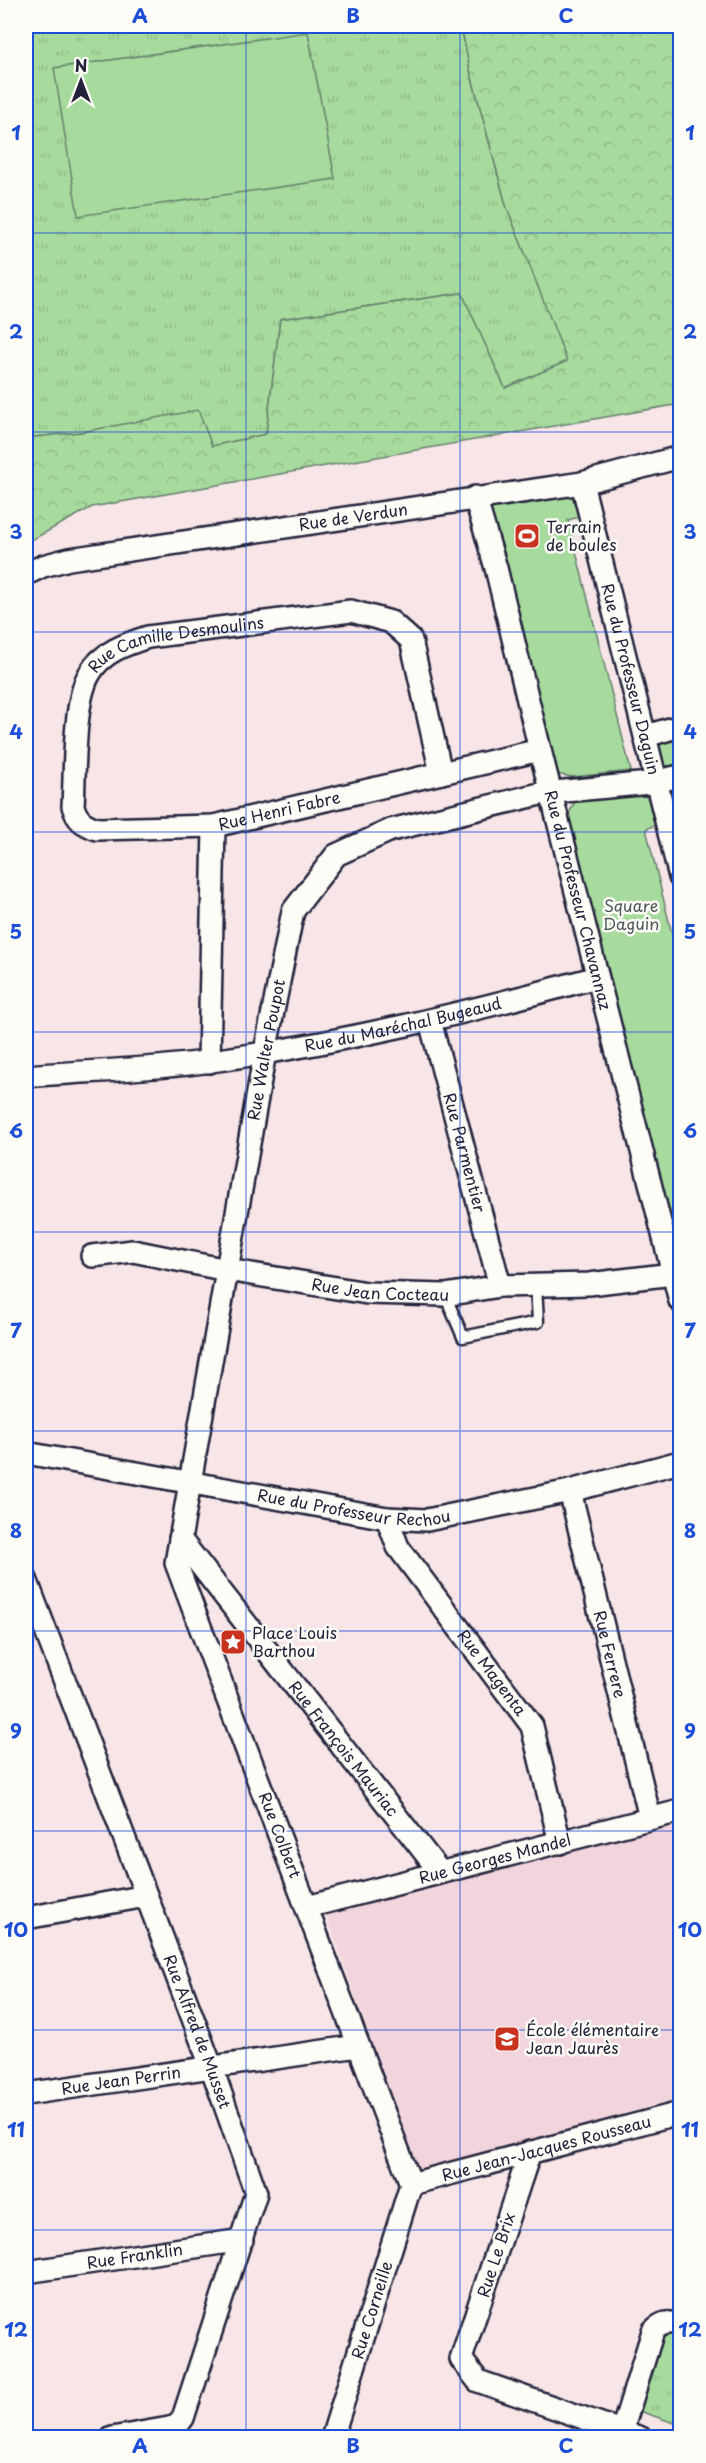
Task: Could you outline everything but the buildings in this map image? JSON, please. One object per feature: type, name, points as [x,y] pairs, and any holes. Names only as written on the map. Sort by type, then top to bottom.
[{"type":"street","name":"Rue de Verdun","points":[[26,574],[69,559],[475,497],[582,483],[681,457]]},
{"type":"street","name":"Rue du Professeur Daguin","points":[[582,483],[681,877]]},
{"type":"street","name":"Rue du Professeur Chavannaz","points":[[475,497],[681,1301]]},
{"type":"street","name":"Rue Camille Desmoulins","points":[[213,826],[97,829],[77,818],[73,806],[80,701],[90,673],[108,654],[126,644],[148,637],[351,611],[391,622],[411,640],[441,773]]},
{"type":"street","points":[[646,736],[681,726]]},
{"type":"street","name":"Rue Henri Fabre","points":[[209,1062],[213,826],[540,750]]},
{"type":"street","name":"Rue Walter Poupot","points":[[189,1482],[265,1053],[293,911],[336,855],[391,830],[552,791],[658,782],[681,776]]},
{"type":"street","name":"Rue du Maréchal Bugeaud","points":[[26,1076],[209,1062],[265,1053],[430,1021],[597,977]]},
{"type":"street","name":"Rue Parmentier","points":[[430,1021],[500,1286]]},
{"type":"street","name":"Rue Jean Cocteau","points":[[92,1256],[133,1251],[227,1270],[367,1293],[445,1295],[500,1286],[589,1284],[673,1274]]},
{"type":"street","name":"Rue du Professeur Rechou","points":[[26,1453],[387,1518],[427,1520],[570,1491],[681,1462]]},
{"type":"street","name":"Rue Colbert","points":[[189,1482],[177,1563],[411,2184]]},
{"type":"street","name":"Rue Ferrere","points":[[570,1491],[650,1818]]},
{"type":"street","name":"Rue Magenta","points":[[387,1518],[398,1547],[532,1726],[560,1843]]},
{"type":"street","name":"Rue François Mauriac","points":[[180,1539],[440,1872]]},
{"type":"street","name":"Rue Alfred de Musset","points":[[26,1579],[32,1612],[146,1896],[211,2066],[256,2193],[183,2418],[177,2426],[112,2438]]},
{"type":"street","name":"Rue Georges Mandel","points":[[307,1907],[681,1810]]},
{"type":"street","points":[[26,1918],[146,1896]]},
{"type":"street","name":"Rue Jean Perrin","points":[[26,2094],[358,2046]]},
{"type":"street","name":"Rue Jean-Jacques Rousseau","points":[[411,2184],[681,2113]]},
{"type":"street","name":"Rue Le Brix","points":[[530,2152],[461,2359],[478,2381],[631,2434]]},
{"type":"street","name":"Rue Corneille","points":[[332,2438],[411,2184]]},
{"type":"street","name":"Rue Franklin","points":[[26,2272],[242,2240]]},
{"type":"street","points":[[631,2434],[652,2331],[669,2322],[681,2325]]},
{"type":"lane","points":[[445,1295],[463,1337],[538,1322],[536,1285]]},
{"type":"shaded area","name":"École élémentaire Jean Jaurès","points":[[680,1824],[680,2098],[418,2173],[325,1911]]},
{"type":"green space","points":[[26,26],[461,26],[470,70],[506,205],[568,361],[505,388],[461,293],[280,319],[266,434],[212,446],[81,432],[26,438]]},
{"type":"green space","points":[[461,26],[680,26],[680,404],[92,507],[26,543],[26,438],[81,432],[198,410],[212,446],[266,434],[280,319],[462,293],[505,388],[567,361],[506,205],[470,70]]},
{"type":"green space","points":[[308,32],[335,179],[78,216],[54,68]]},
{"type":"green space","points":[[567,492],[579,501],[583,516],[568,520],[631,771],[573,777],[555,774],[488,504]]},
{"type":"green space","points":[[680,732],[680,765],[672,767],[662,764],[655,747],[658,743]]},
{"type":"green space","name":"Square Daguin","points":[[643,795],[650,801],[657,824],[646,829],[680,966],[680,1255],[568,816],[576,799]]},
{"type":"green space","points":[[680,2330],[680,2425],[633,2409],[659,2331]]},
{"type":"place","name":"Terrain de boules","points":[[527,536]]},
{"type":"place","name":"Place Louis Barthou","points":[[233,1642]]},
{"type":"place","name":"École élémentaire Jean Jaurès","points":[[507,2039]]}]
